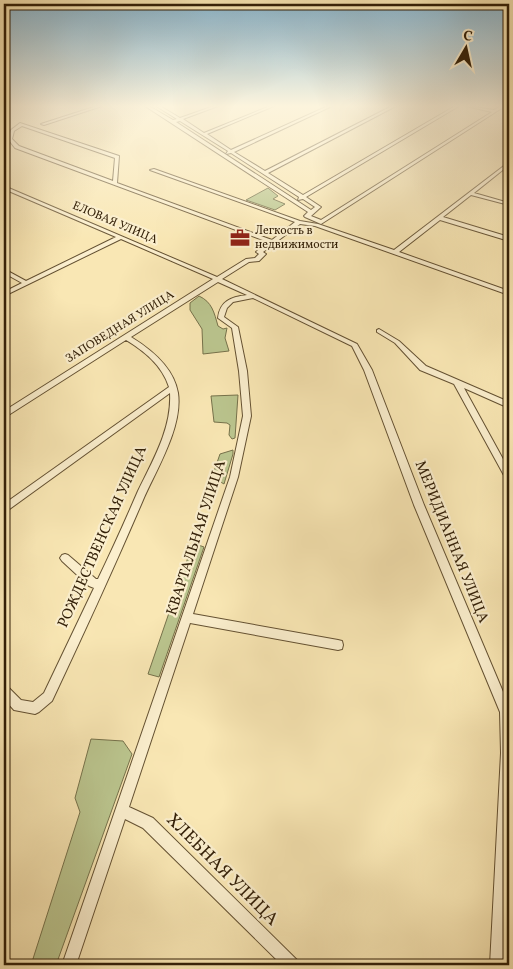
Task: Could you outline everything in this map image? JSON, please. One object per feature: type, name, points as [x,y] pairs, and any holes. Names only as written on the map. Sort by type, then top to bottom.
[{"type":"street","points":[[28,151],[272,242]]},
{"type":"street","points":[[98,151],[117,158],[115,183]]},
{"type":"street","points":[[217,151],[310,212]]},
{"type":"street","points":[[223,155],[231,151]]},
{"type":"street","points":[[231,151],[318,207],[307,216],[318,224]]},
{"type":"street","points":[[264,173],[306,151]]},
{"type":"street","points":[[295,202],[380,151]]},
{"type":"street","points":[[318,224],[431,151]]},
{"type":"street","points":[[396,251],[470,193],[500,173],[509,163]]},
{"type":"street","points":[[152,170],[299,222],[318,224],[509,293]]},
{"type":"street","name":"ЕЛОВАЯ УЛИЦА","points":[[4,187],[217,279]]},
{"type":"street","points":[[470,193],[509,204]]},
{"type":"street","points":[[440,218],[509,239]]},
{"type":"street","points":[[248,260],[257,260],[263,254],[259,252],[299,222]]},
{"type":"street","points":[[4,294],[119,238]]},
{"type":"street","points":[[396,251],[509,287]]},
{"type":"street","name":"ЗАПОВЕДНАЯ УЛИЦА","points":[[4,414],[248,260]]},
{"type":"street","points":[[4,271],[26,283]]},
{"type":"street","name":"МЕРИДИАННАЯ УЛИЦА","points":[[217,279],[355,345],[368,370],[420,505],[506,712],[507,753],[498,965]]},
{"type":"street","name":"КВАРТАЛЬНАЯ УЛИЦА","points":[[121,810],[188,618],[234,477],[246,416],[243,371],[235,327],[221,318],[221,311],[229,301],[253,296]]},
{"type":"street","points":[[379,331],[397,342],[423,368],[509,405]]},
{"type":"street","points":[[4,509],[172,387],[156,359],[144,347],[126,336]]},
{"type":"street","points":[[457,383],[509,477]]},
{"type":"street","name":"РОЖДЕСТВЕНСКАЯ УЛИЦА","points":[[48,697],[160,452],[174,408],[172,387]]},
{"type":"street","points":[[65,558],[93,583],[100,584]]},
{"type":"street","points":[[188,618],[338,645]]},
{"type":"street","points":[[4,691],[18,706],[34,708],[48,697]]},
{"type":"street","points":[[69,965],[121,810]]},
{"type":"street","name":"ХЛЕБНАЯ УЛИЦА","points":[[121,810],[148,823],[292,965]]},
{"type":"green space","points":[[268,188],[278,196],[273,199],[285,204],[275,210],[246,200]]},
{"type":"green space","points":[[199,296],[210,304],[218,326],[223,329],[227,328],[225,338],[229,351],[203,354],[202,329],[190,310],[190,303]]},
{"type":"green space","points":[[238,395],[235,438],[232,439],[229,435],[230,425],[214,422],[211,396]]},
{"type":"green space","points":[[233,450],[224,484],[212,477],[220,454]]},
{"type":"green space","points":[[193,543],[204,547],[159,677],[148,674]]},
{"type":"green space","points":[[91,739],[123,741],[132,754],[56,965],[31,965],[80,812],[75,798]]},
{"type":"place","name":"Легкость в недвижимости","points":[[240,238]]}]
